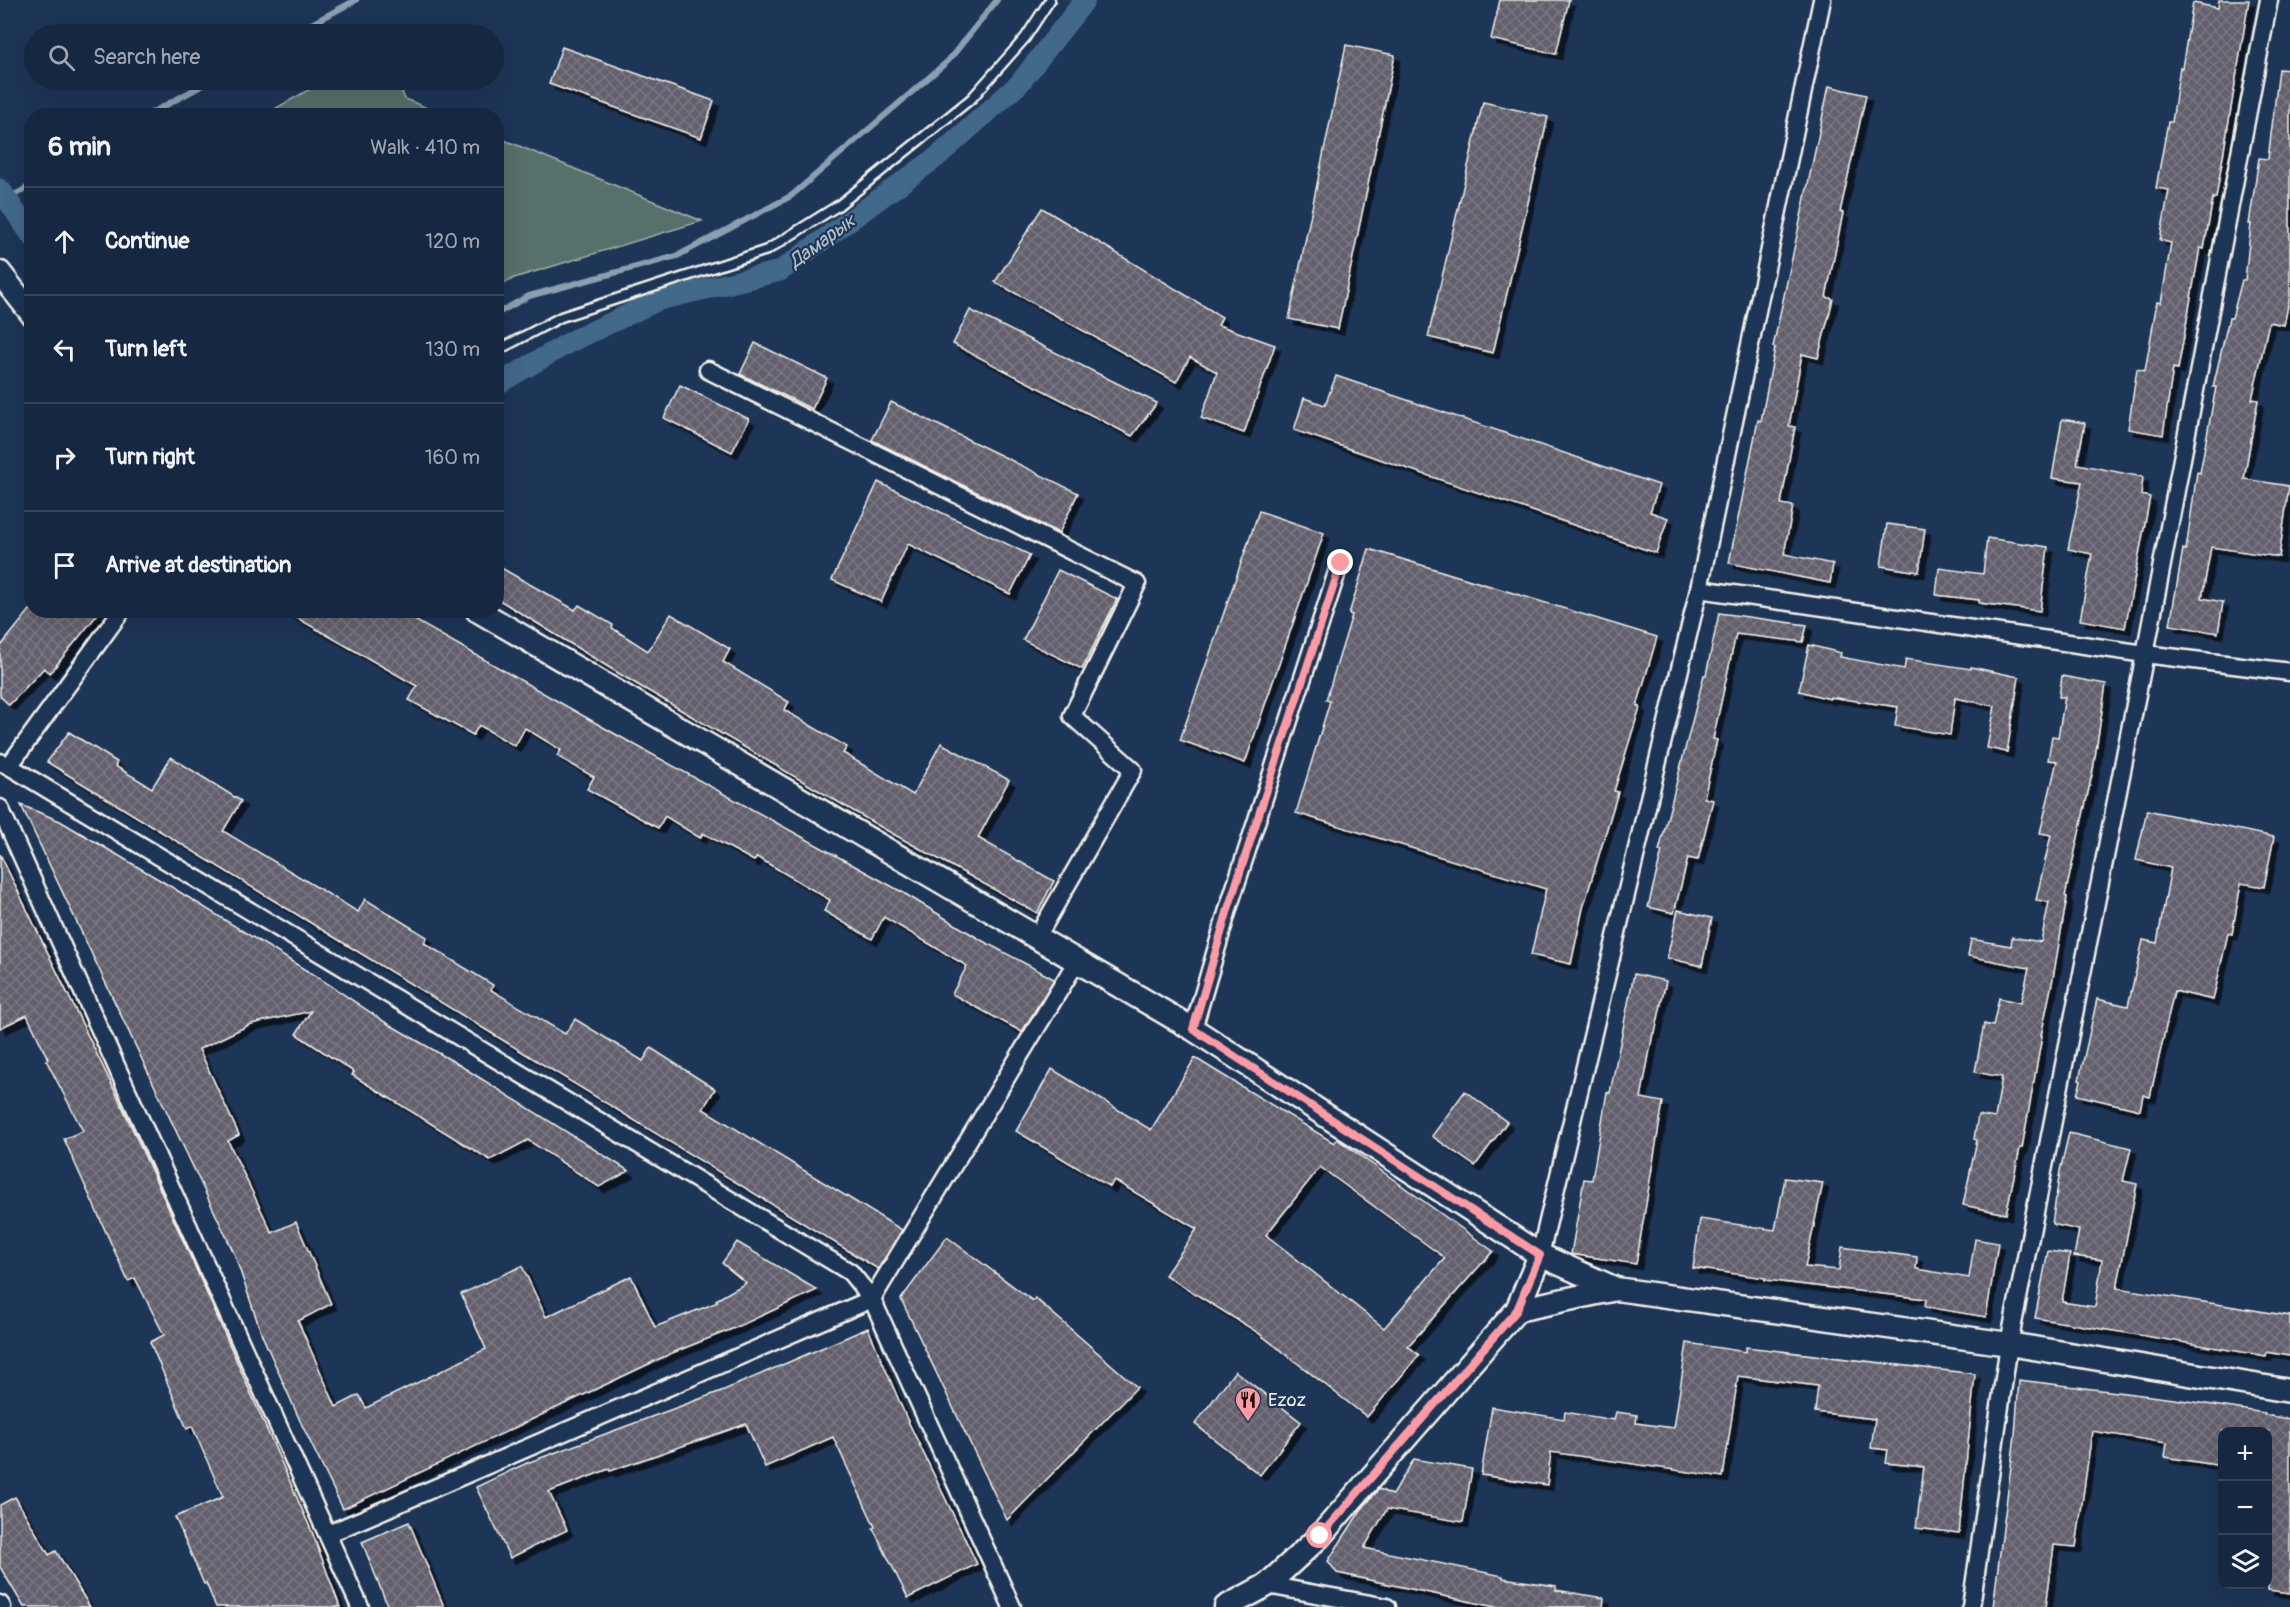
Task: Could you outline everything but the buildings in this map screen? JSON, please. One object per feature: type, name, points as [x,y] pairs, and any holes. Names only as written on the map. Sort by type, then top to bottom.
[{"type":"main road","points":[[0,273],[24,304]]},
{"type":"main road","points":[[491,618],[1193,1029],[1540,1255],[1616,1289],[2009,1344],[2290,1390]]},
{"type":"main road","points":[[1226,1607],[1267,1585],[1320,1536],[1517,1310],[1540,1255]]},
{"type":"main road","points":[[1517,1310],[1616,1289]]},
{"type":"street","points":[[1540,1255],[1699,589],[1822,0]]},
{"type":"street","points":[[1971,1607],[2009,1344],[2145,654],[2269,0]]},
{"type":"street","points":[[708,370],[1137,584],[1072,716],[1133,770],[1037,938]]},
{"type":"street","points":[[1193,1029],[1229,906],[1341,563]]},
{"type":"street","points":[[1699,589],[2145,654],[2290,672]]},
{"type":"street","points":[[116,618],[4,764],[850,1272],[872,1299],[1012,1607]]},
{"type":"street","points":[[0,808],[360,1607]]},
{"type":"street","points":[[328,1534],[872,1299],[1077,961]]},
{"type":"street","points":[[1267,1585],[1387,1607]]},
{"type":"lane","points":[[504,347],[561,317],[767,250],[839,205],[972,98],[1025,38],[1050,0]]},
{"type":"green space","points":[[308,90],[401,90],[405,99],[427,108],[276,108]]},
{"type":"green space","points":[[504,140],[702,221],[514,278],[504,284]]},
{"type":"waterway","points":[[312,24],[356,0]]},
{"type":"waterway","points":[[504,310],[529,296],[677,256],[791,196],[948,61],[997,0]]},
{"type":"waterway","name":"Дамарык","points":[[504,380],[570,342],[659,300],[780,271],[937,157],[1019,84],[1085,0]]},
{"type":"waterway","points":[[161,108],[194,90]]},
{"type":"waterway","name":"Дамарык","points":[[0,189],[24,224]]},
{"type":"waterway","points":[[0,203],[24,190]]},
{"type":"place","name":"Ezoz","points":[[1248,1423]]},
{"type":"route","points":[[1320,1536],[1517,1310],[1540,1255],[1193,1029],[1229,906],[1341,563]]}]
